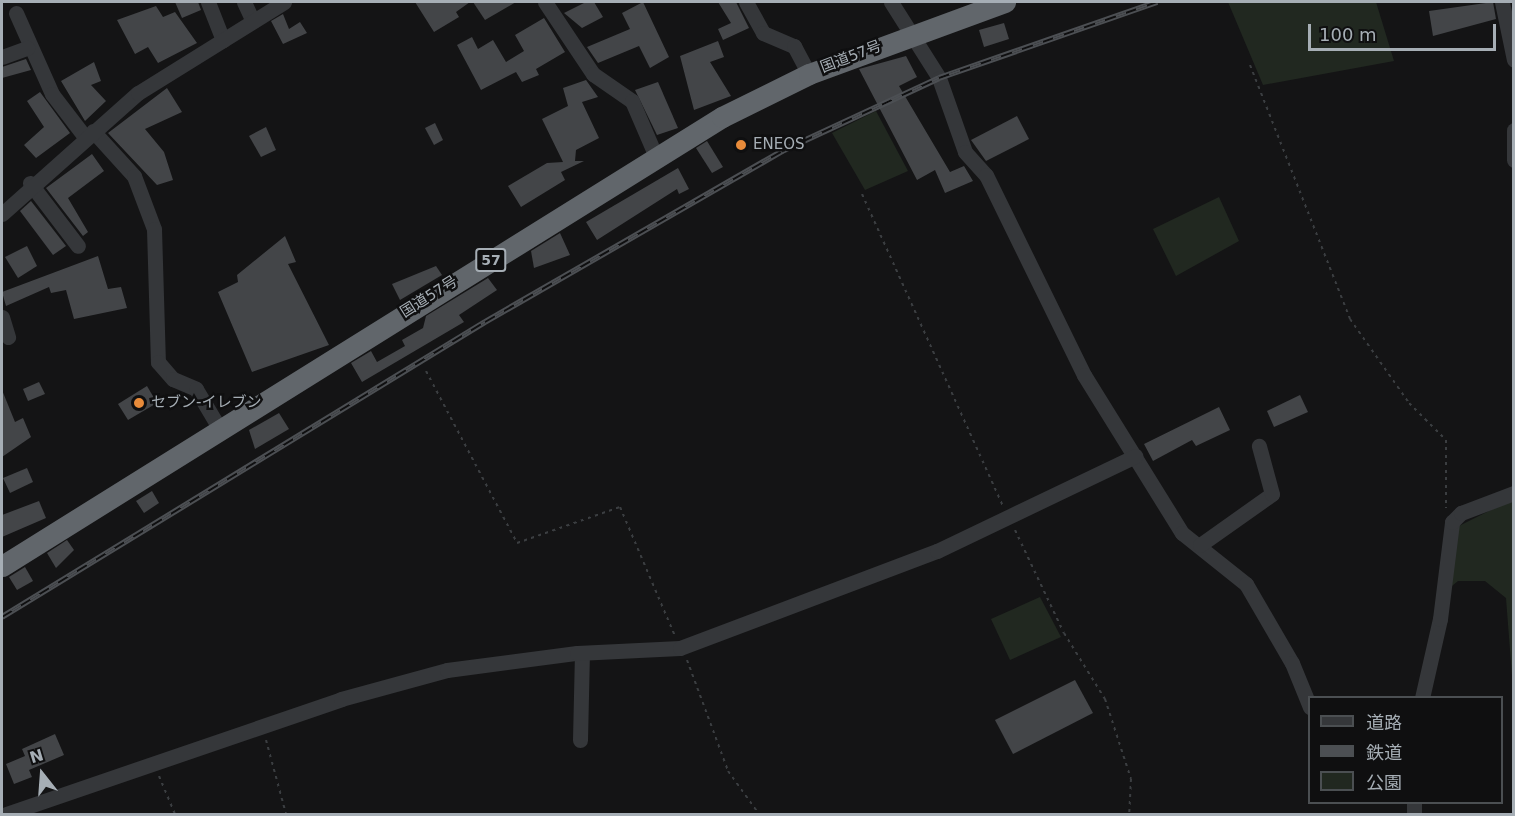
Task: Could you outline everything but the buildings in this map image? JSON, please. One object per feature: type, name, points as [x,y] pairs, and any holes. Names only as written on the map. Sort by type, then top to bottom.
[{"type":"highway","name":"国道57号","points":[[2,566],[722,117],[809,74],[911,34],[1005,2]]},
{"type":"street","points":[[208,2],[223,40]]},
{"type":"street","points":[[244,2],[253,21]]},
{"type":"street","points":[[2,214],[30,183],[138,93],[285,2]]},
{"type":"street","points":[[544,2],[593,74],[632,101],[657,159]]},
{"type":"street","points":[[746,2],[763,33],[794,46],[809,74]]},
{"type":"street","points":[[891,2],[939,78],[965,152],[986,175],[1084,375],[1182,533],[1200,545],[1246,584],[1292,663],[1308,702]]},
{"type":"street","points":[[1502,2],[1514,60]]},
{"type":"street","points":[[16,12],[27,48],[52,94],[89,134],[134,176],[154,229],[158,362],[173,379],[196,389],[221,431]]},
{"type":"street","points":[[2,57],[27,48]]},
{"type":"street","points":[[1514,130],[1514,160]]},
{"type":"street","points":[[30,183],[78,246]]},
{"type":"street","points":[[2,317],[8,337]]},
{"type":"street","points":[[1200,545],[1272,494],[1259,446]]},
{"type":"street","points":[[6,814],[154,766],[262,725],[447,670],[582,653],[680,648],[937,551],[1135,456]]},
{"type":"street","points":[[1422,696],[1440,619],[1452,522],[1461,513],[1514,492]]},
{"type":"street","points":[[580,740],[582,653]]},
{"type":"path","points":[[1250,65],[1350,319],[1409,403],[1446,440],[1446,508],[1452,522]]},
{"type":"path","points":[[862,194],[1064,633],[1105,699],[1131,779],[1128,814]]},
{"type":"path","points":[[426,371],[517,543],[620,507],[680,648],[728,771],[759,814]]},
{"type":"path","points":[[262,725],[286,814]]},
{"type":"path","points":[[154,766],[175,814]]},
{"type":"green space","points":[[1228,2],[1376,2],[1394,61],[1263,85]]},
{"type":"green space","points":[[876,111],[908,171],[865,190],[832,133]]},
{"type":"green space","points":[[1219,197],[1239,241],[1176,276],[1153,229]]},
{"type":"green space","points":[[1513,499],[1513,689],[1506,598],[1485,581],[1458,581],[1447,590],[1455,528]]},
{"type":"green space","points":[[1040,597],[1061,637],[1010,660],[991,619]]},
{"type":"railway","points":[[2,617],[485,322],[782,151],[939,78],[1157,2]]},
{"type":"place","name":"ENEOS","points":[[741,145]]},
{"type":"place","name":"セブン-イレブン","points":[[139,403]]}]
